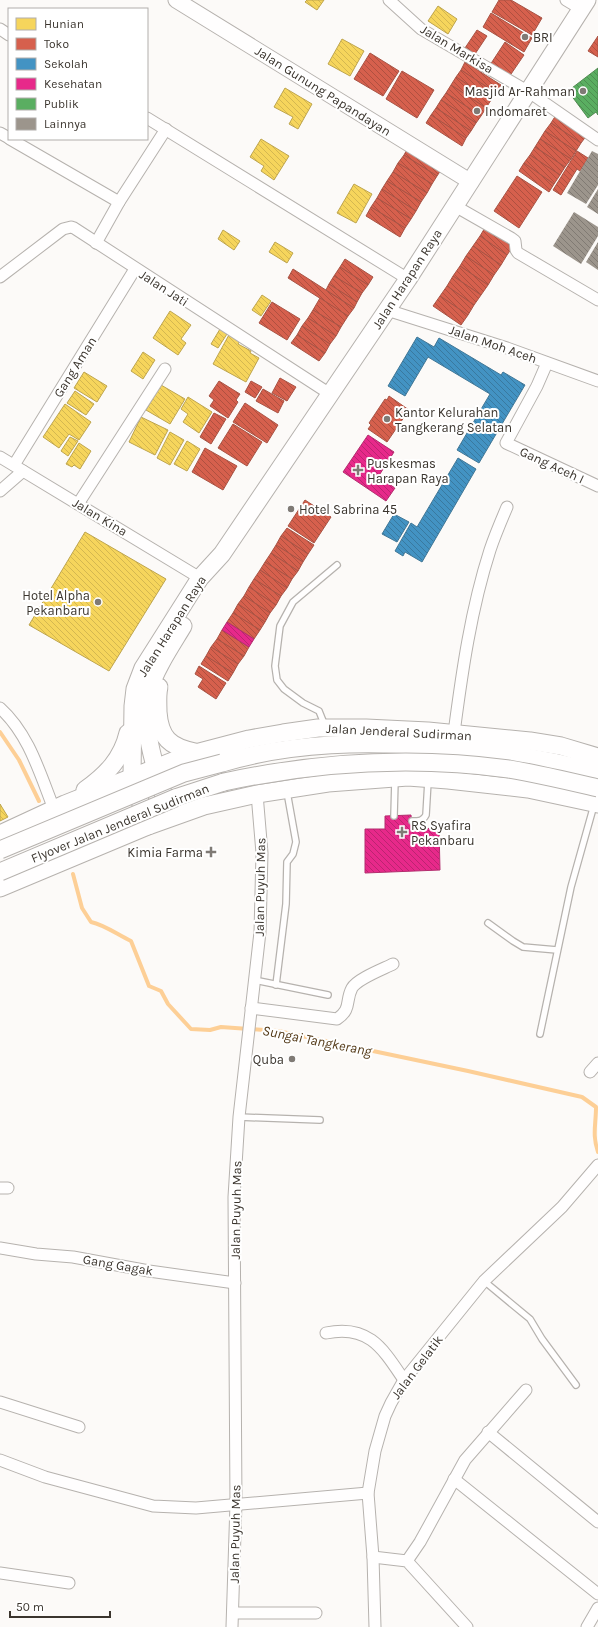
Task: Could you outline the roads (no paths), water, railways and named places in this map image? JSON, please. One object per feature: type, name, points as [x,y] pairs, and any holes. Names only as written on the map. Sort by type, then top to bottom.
[{"type":"main road","name":"Jalan Harapan Raya","points":[[148,826],[132,776],[133,706],[135,689],[143,668],[200,578],[222,554],[408,279],[584,5]]},
{"type":"main road","name":"Jalan Harapan Raya","points":[[170,817],[154,767],[146,716],[148,691],[174,641],[210,583],[222,554]]},
{"type":"main road","points":[[174,641],[158,691],[159,717],[162,732],[172,745],[184,750],[195,752]]},
{"type":"main road","points":[[60,807],[99,780],[113,766],[122,752],[128,735],[133,706]]},
{"type":"main road","name":"Jalan Jenderal Sudirman","points":[[0,834],[132,776],[195,752],[282,733],[326,728],[366,728],[454,733],[544,743],[598,757]]},
{"type":"main road","points":[[249,739],[238,750],[227,754],[220,765],[220,771],[226,782],[231,786],[243,787],[257,794]]},
{"type":"main road","name":"Flyover Jalan Jenderal Sudirman","points":[[0,850],[184,773],[234,759],[297,748],[372,744],[462,748],[525,755],[598,773]]},
{"type":"main road","name":"Flyover Jalan Jenderal Sudirman","points":[[0,872],[175,798],[200,789],[238,779],[299,768],[393,763],[488,767],[551,777],[597,798]]},
{"type":"main road","points":[[0,888],[170,817],[204,806],[287,789],[328,783],[408,777],[507,786],[597,798]]},
{"type":"main road","points":[[23,823],[40,828],[64,818],[75,816],[80,818],[86,826],[86,835],[81,843],[53,856],[41,870]]},
{"type":"street","name":"Jalan Gunung Papandayan","points":[[176,0],[471,182]]},
{"type":"street","name":"Jalan Markisa","points":[[389,0],[421,29],[529,92],[597,137]]},
{"type":"street","points":[[566,0],[584,5]]},
{"type":"street","points":[[148,119],[408,279]]},
{"type":"street","points":[[96,243],[119,202],[166,129]]},
{"type":"street","points":[[12,140],[119,202]]},
{"type":"street","points":[[455,206],[511,238],[515,241],[516,250],[518,253],[598,300]]},
{"type":"street","name":"Jalan Jati","points":[[0,276],[63,229],[71,227],[74,228],[135,269],[330,394]]},
{"type":"street","name":"Gang Aman","points":[[0,491],[19,468],[135,269]]},
{"type":"street","name":"Jalan Moh Aceh","points":[[387,310],[507,348],[598,381]]},
{"type":"street","name":"Gang Aceh I","points":[[547,363],[537,386],[506,443],[598,486]]},
{"type":"street","points":[[78,504],[165,369]]},
{"type":"street","name":"Jalan Kina","points":[[0,457],[200,578]]},
{"type":"street","points":[[454,733],[461,674],[476,604],[490,550],[507,507]]},
{"type":"street","points":[[0,708],[11,720],[29,748],[60,807]]},
{"type":"street","name":"Jalan Puyuh Mas","points":[[232,1627],[236,1503],[236,1283],[234,1197],[239,1117],[260,932],[262,853],[257,794]]},
{"type":"street","points":[[250,1013],[337,1019],[342,1016],[347,1009],[352,987],[358,982],[393,964]]},
{"type":"street","points":[[590,1072],[598,1063]]},
{"type":"street","name":"Jalan Gelatik","points":[[375,1627],[373,1557],[368,1493],[375,1451],[381,1428],[391,1403],[404,1380],[484,1282],[562,1207],[598,1165]]},
{"type":"street","name":"Gang Gagak","points":[[0,1248],[36,1254],[73,1257],[149,1271],[236,1283]]},
{"type":"street","points":[[326,1333],[340,1330],[351,1331],[367,1336],[377,1343],[385,1352],[404,1380]]},
{"type":"street","points":[[407,1561],[420,1542],[446,1492],[465,1460],[526,1390]]},
{"type":"street","points":[[0,1402],[79,1427]]},
{"type":"street","points":[[488,1432],[598,1522]]},
{"type":"street","points":[[0,1460],[45,1477],[153,1506],[196,1508],[236,1503],[368,1493]]},
{"type":"street","points":[[454,1479],[598,1594]]},
{"type":"street","points":[[373,1557],[407,1561],[467,1627]]},
{"type":"street","points":[[0,1573],[69,1583]]},
{"type":"street","points":[[587,1627],[598,1608]]},
{"type":"street","points":[[233,1613],[316,1613]]},
{"type":"lane","points":[[326,728],[319,711],[284,689],[277,680],[275,666],[280,626],[293,602],[337,565]]},
{"type":"lane","points":[[394,816],[395,778]]},
{"type":"lane","points":[[412,821],[420,821],[426,814],[428,779]]},
{"type":"lane","points":[[276,985],[286,904],[287,862],[292,854],[296,842],[287,789]]},
{"type":"lane","points":[[540,1034],[571,887],[597,798]]},
{"type":"lane","points":[[488,923],[523,947],[557,950]]},
{"type":"lane","points":[[254,980],[328,995]]},
{"type":"lane","points":[[239,1117],[320,1120]]},
{"type":"lane","points":[[484,1282],[530,1319],[542,1339],[576,1385]]},
{"type":"waterway","name":"Sungai Tangkerang","points":[[0,732],[19,760],[39,801]]},
{"type":"waterway","name":"Sungai Tangkerang","points":[[73,874],[82,908],[91,922],[96,923],[131,941],[149,986],[161,991],[168,1004],[191,1029],[210,1030],[221,1027],[278,1031],[468,1071],[582,1097],[596,1107],[595,1135],[598,1152]]},
{"type":"place","name":"BRI","points":[[525,37]]},
{"type":"place","name":"Masjid Ar-Rahman","points":[[583,91]]},
{"type":"place","name":"Indomaret","points":[[477,111]]},
{"type":"place","name":"Kantor Kelurahan Tangkerang Selatan","points":[[387,419]]},
{"type":"place","name":"Puskesmas Harapan Raya","points":[[358,470]]},
{"type":"place","name":"Hotel Sabrina 45","points":[[291,509]]},
{"type":"place","name":"Hotel Alpha Pekanbaru","points":[[98,602]]},
{"type":"place","name":"RS Syafira Pekanbaru","points":[[402,832]]},
{"type":"place","name":"Kimia Farma","points":[[211,852]]},
{"type":"place","name":"Quba","points":[[292,1059]]}]
